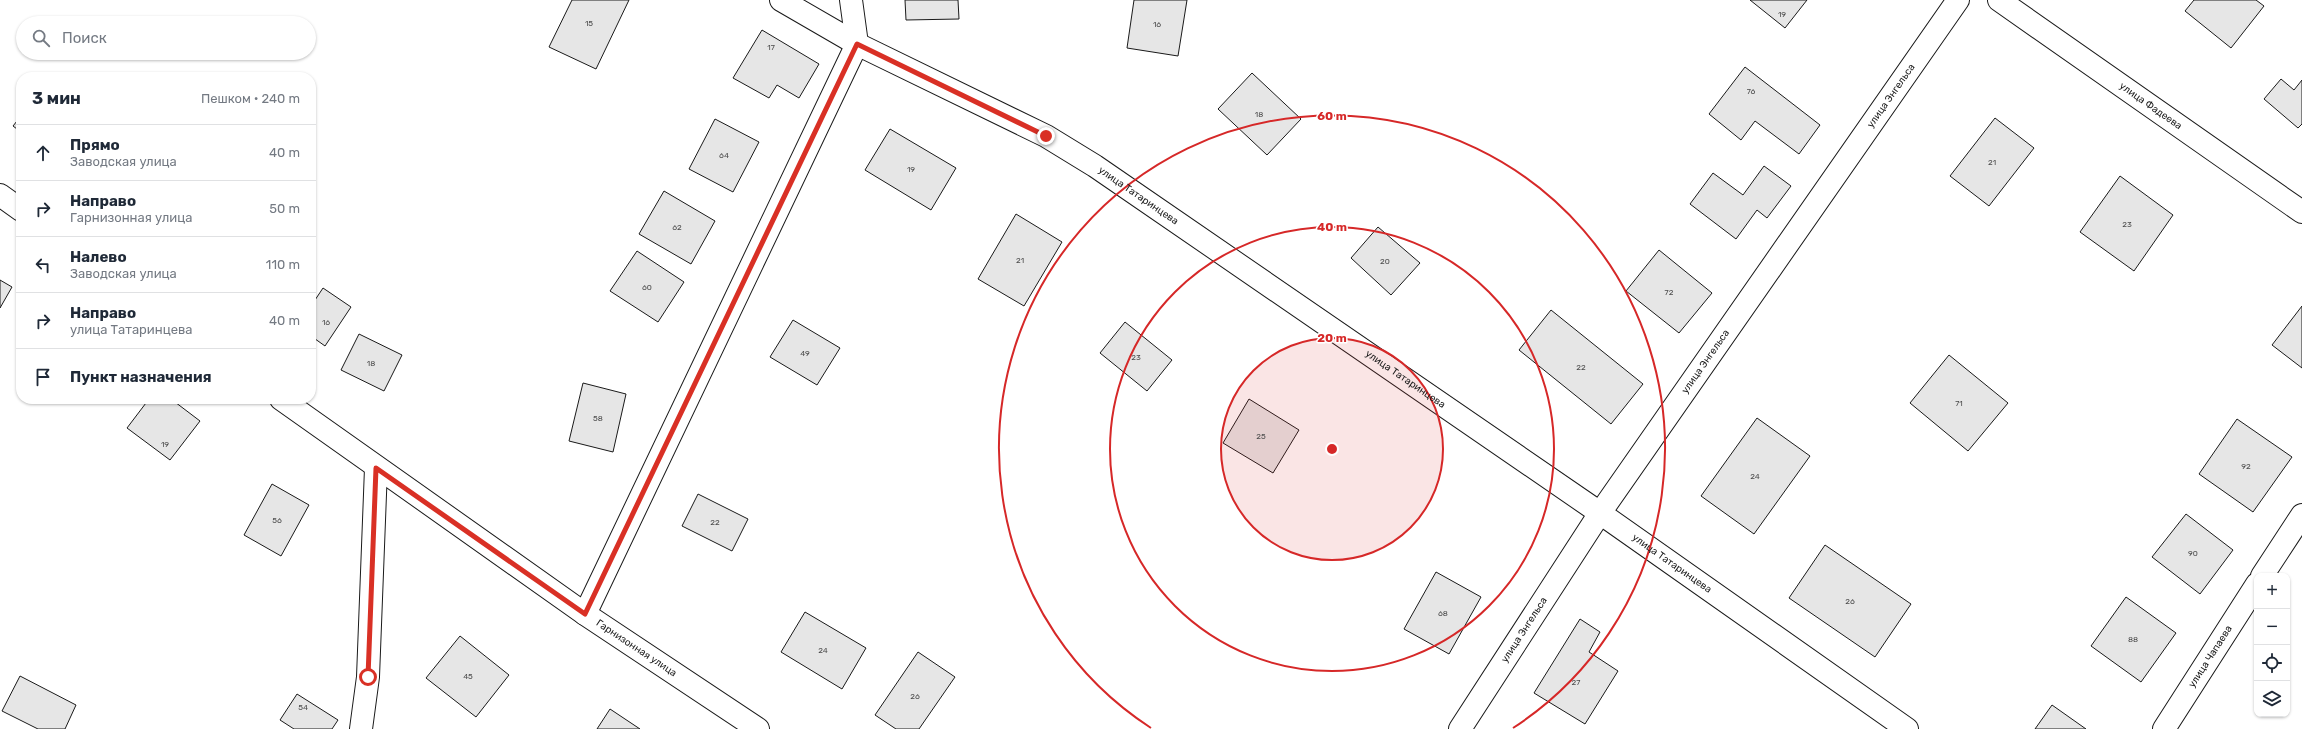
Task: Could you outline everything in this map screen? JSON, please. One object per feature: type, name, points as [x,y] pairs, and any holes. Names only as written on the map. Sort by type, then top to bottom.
[{"type":"street","name":"улица Татаринцева","points":[[781,0],[857,44],[1046,136],[1095,166],[1600,514],[1907,729]]},
{"type":"street","points":[[585,614],[857,44],[851,0]]},
{"type":"street","name":"улица Энгельса","points":[[1460,729],[1600,514],[1958,0]]},
{"type":"street","name":"улица Фадеева","points":[[1999,0],[2302,212]]},
{"type":"street","points":[[0,195],[16,206]]},
{"type":"street","name":"Гарнизонная улица","points":[[288,404],[376,468],[585,614],[758,729]]},
{"type":"street","points":[[361,729],[368,677],[376,468]]},
{"type":"street","points":[[2264,573],[2302,514]]},
{"type":"street","name":"улица Чапаева","points":[[2164,729],[2254,589]]},
{"type":"building","points":[[572,0],[629,0],[596,69],[549,47]]},
{"type":"building","points":[[905,0],[958,0],[959,19],[906,20]]},
{"type":"building","points":[[1134,0],[1187,0],[1178,56],[1127,48]]},
{"type":"building","points":[[1750,0],[1807,0],[1785,28]]},
{"type":"building","points":[[2194,0],[2256,0],[2264,6],[2231,48],[2185,11]]},
{"type":"building","points":[[762,30],[819,64],[799,98],[777,85],[769,98],[733,78]]},
{"type":"building","points":[[1745,67],[1820,125],[1799,154],[1755,121],[1741,140],[1709,114]]},
{"type":"building","points":[[1252,73],[1301,119],[1267,155],[1218,109]]},
{"type":"building","points":[[2281,79],[2294,90],[2302,80],[2302,124],[2298,128],[2264,99]]},
{"type":"building","points":[[1995,118],[2034,148],[1989,206],[1950,176]]},
{"type":"building","points":[[715,119],[759,142],[733,192],[689,169]]},
{"type":"building","points":[[890,129],[956,168],[931,210],[865,170]]},
{"type":"building","points":[[1764,166],[1791,186],[1767,218],[1757,210],[1736,239],[1690,204],[1713,173],[1743,195]]},
{"type":"building","points":[[2120,176],[2173,215],[2134,271],[2080,232]]},
{"type":"building","points":[[664,191],[715,221],[691,264],[639,234]]},
{"type":"building","points":[[1016,214],[1062,242],[1024,306],[978,279]]},
{"type":"building","points":[[1378,227],[1420,263],[1391,295],[1351,258]]},
{"type":"building","points":[[1659,250],[1712,293],[1679,333],[1626,291]]},
{"type":"building","points":[[637,251],[684,282],[658,322],[610,291]]},
{"type":"building","points":[[0,280],[12,287],[0,308]]},
{"type":"building","points":[[323,288],[351,307],[325,346],[316,340],[316,298]]},
{"type":"building","points":[[2302,306],[2302,368],[2272,345]]},
{"type":"building","points":[[1551,310],[1643,384],[1611,424],[1519,350]]},
{"type":"building","points":[[793,320],[840,348],[817,385],[770,357]]},
{"type":"building","points":[[1125,322],[1172,360],[1147,391],[1100,353]]},
{"type":"building","points":[[359,334],[402,355],[384,391],[341,370]]},
{"type":"building","points":[[1949,355],[2008,403],[1968,451],[1910,403]]},
{"type":"building","points":[[583,383],[626,394],[613,452],[569,441]]},
{"type":"building","points":[[1249,399],[1299,430],[1273,473],[1223,443]]},
{"type":"building","points":[[145,404],[178,404],[200,421],[170,460],[127,428]]},
{"type":"building","points":[[1757,418],[1810,456],[1754,534],[1701,496]]},
{"type":"building","points":[[2237,419],[2292,457],[2253,512],[2199,474]]},
{"type":"building","points":[[272,484],[309,505],[281,556],[244,535]]},
{"type":"building","points":[[698,494],[748,519],[732,551],[682,526]]},
{"type":"building","points":[[2186,514],[2233,550],[2200,594],[2152,557]]},
{"type":"building","points":[[1825,545],[1911,604],[1875,657],[1789,598]]},
{"type":"building","points":[[1436,572],[1481,597],[1449,654],[1404,629]]},
{"type":"building","points":[[2126,597],[2176,633],[2141,682],[2091,646]]},
{"type":"building","points":[[805,612],[866,648],[842,689],[781,652]]},
{"type":"building","points":[[1580,619],[1600,632],[1589,652],[1618,671],[1585,724],[1534,693]]},
{"type":"building","points":[[460,636],[509,675],[476,717],[426,678]]},
{"type":"building","points":[[918,652],[955,677],[919,729],[896,729],[875,715]]},
{"type":"building","points":[[20,676],[76,705],[65,729],[38,729],[2,711]]},
{"type":"building","points":[[297,694],[338,720],[332,729],[294,729],[280,720]]},
{"type":"building","points":[[2052,705],[2086,729],[2035,729]]},
{"type":"building","points":[[610,709],[640,729],[597,729]]},
{"type":"route","points":[[368,677],[376,468],[585,614],[857,44],[1046,136]]}]
